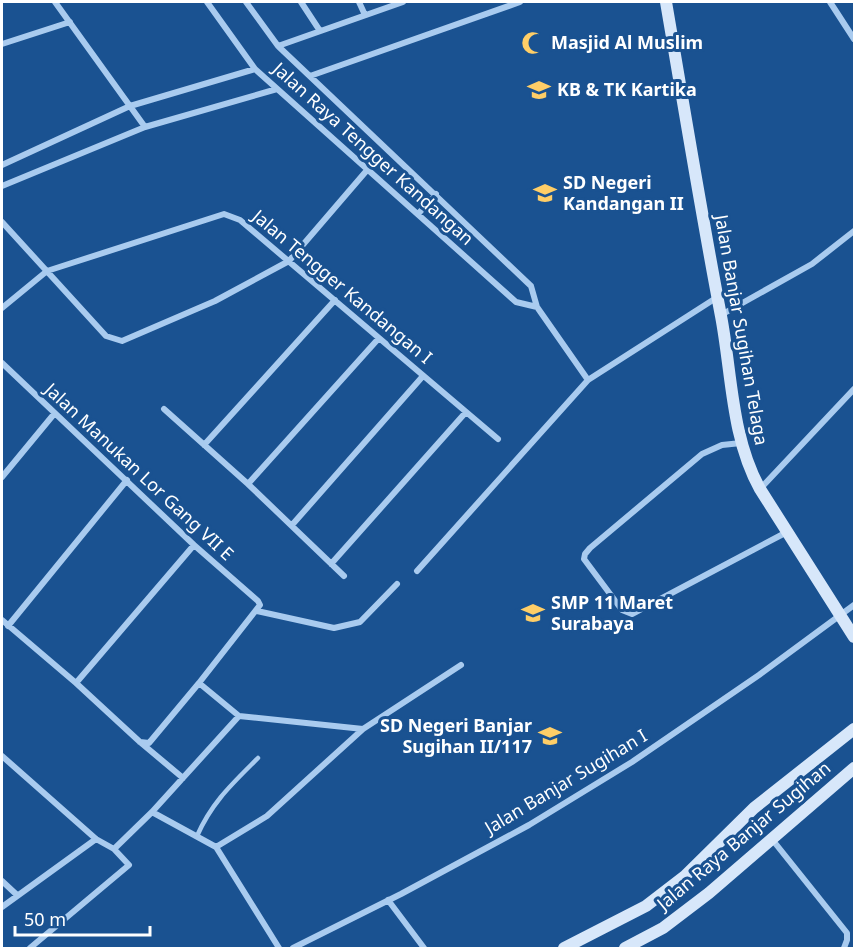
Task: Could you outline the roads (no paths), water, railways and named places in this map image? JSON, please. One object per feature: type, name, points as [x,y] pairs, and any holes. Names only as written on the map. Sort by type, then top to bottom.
[{"type":"main road","name":"Jalan Banjar Sugihan Telaga","points":[[666,2],[741,443],[749,470],[855,637]]},
{"type":"main road","name":"Jalan Raya Banjar Sugihan","points":[[564,948],[646,906],[685,876],[754,807],[855,729]]},
{"type":"main road","name":"Jalan Raya Banjar Sugihan","points":[[625,948],[663,928],[709,893],[855,768]]},
{"type":"street","points":[[56,2],[145,127]]},
{"type":"street","name":"Jalan Raya Tengger Kandangan","points":[[207,2],[255,69],[516,302],[537,307]]},
{"type":"street","name":"Jalan Raya Tengger Kandangan","points":[[246,2],[278,46],[531,286],[537,307],[588,380]]},
{"type":"street","points":[[301,2],[320,31]]},
{"type":"street","points":[[359,2],[365,15]]},
{"type":"street","points":[[278,46],[404,2]]},
{"type":"street","points":[[310,76],[520,2]]},
{"type":"street","points":[[830,2],[855,39]]},
{"type":"street","points":[[2,44],[70,22]]},
{"type":"street","points":[[2,165],[130,106],[255,69]]},
{"type":"street","points":[[2,186],[145,127],[277,88]]},
{"type":"street","points":[[2,222],[106,336],[122,341],[215,301],[289,261],[368,169]]},
{"type":"street","points":[[418,214],[436,194]]},
{"type":"street","name":"Jalan Tengger Kandangan I","points":[[47,271],[224,214],[240,219],[498,439]]},
{"type":"street","points":[[721,315],[812,264],[855,231]]},
{"type":"street","points":[[2,308],[47,271]]},
{"type":"street","points":[[417,571],[588,380],[716,298]]},
{"type":"street","points":[[204,445],[335,300]]},
{"type":"street","points":[[248,484],[379,338]]},
{"type":"street","name":"Jalan Manukan Lor Gang VII E","points":[[2,363],[194,545],[258,601],[260,605],[257,611]]},
{"type":"street","points":[[292,525],[423,376]]},
{"type":"street","points":[[760,489],[855,389]]},
{"type":"street","points":[[164,409],[248,484],[344,576]]},
{"type":"street","points":[[331,564],[466,412]]},
{"type":"street","points":[[2,477],[54,414]]},
{"type":"street","points":[[741,443],[722,445],[702,454],[590,548],[584,559],[622,610],[632,614],[787,532]]},
{"type":"street","points":[[8,626],[127,480]]},
{"type":"street","points":[[76,683],[194,545]]},
{"type":"street","points":[[140,742],[149,743],[257,611],[334,628],[360,622],[397,584]]},
{"type":"street","name":"Jalan Banjar Sugihan I","points":[[293,948],[528,825],[632,762],[759,675],[855,605]]},
{"type":"street","points":[[2,620],[183,778]]},
{"type":"street","points":[[216,848],[267,816],[363,729],[461,665]]},
{"type":"street","points":[[199,683],[239,716],[363,729]]},
{"type":"street","points":[[114,849],[152,812],[239,716]]},
{"type":"street","points":[[2,756],[96,838],[114,849],[128,862],[128,868],[30,948]]},
{"type":"street","points":[[152,812],[216,848],[279,948]]},
{"type":"street","points":[[2,907],[96,838]]},
{"type":"street","points":[[771,838],[847,933],[844,948]]},
{"type":"street","points":[[2,881],[17,895]]},
{"type":"street","points":[[388,900],[424,948]]},
{"type":"lane","points":[[197,836],[207,815],[226,790],[258,758]]},
{"type":"place","name":"Masjid Al Muslim","points":[[533,43]]},
{"type":"place","name":"KB & TK Kartika","points":[[539,90]]},
{"type":"place","name":"SD Negeri Kandangan II","points":[[545,193]]},
{"type":"place","name":"SMP 11 Maret Surabaya","points":[[533,613]]},
{"type":"place","name":"SD Negeri Banjar Sugihan II/117","points":[[550,736]]}]
